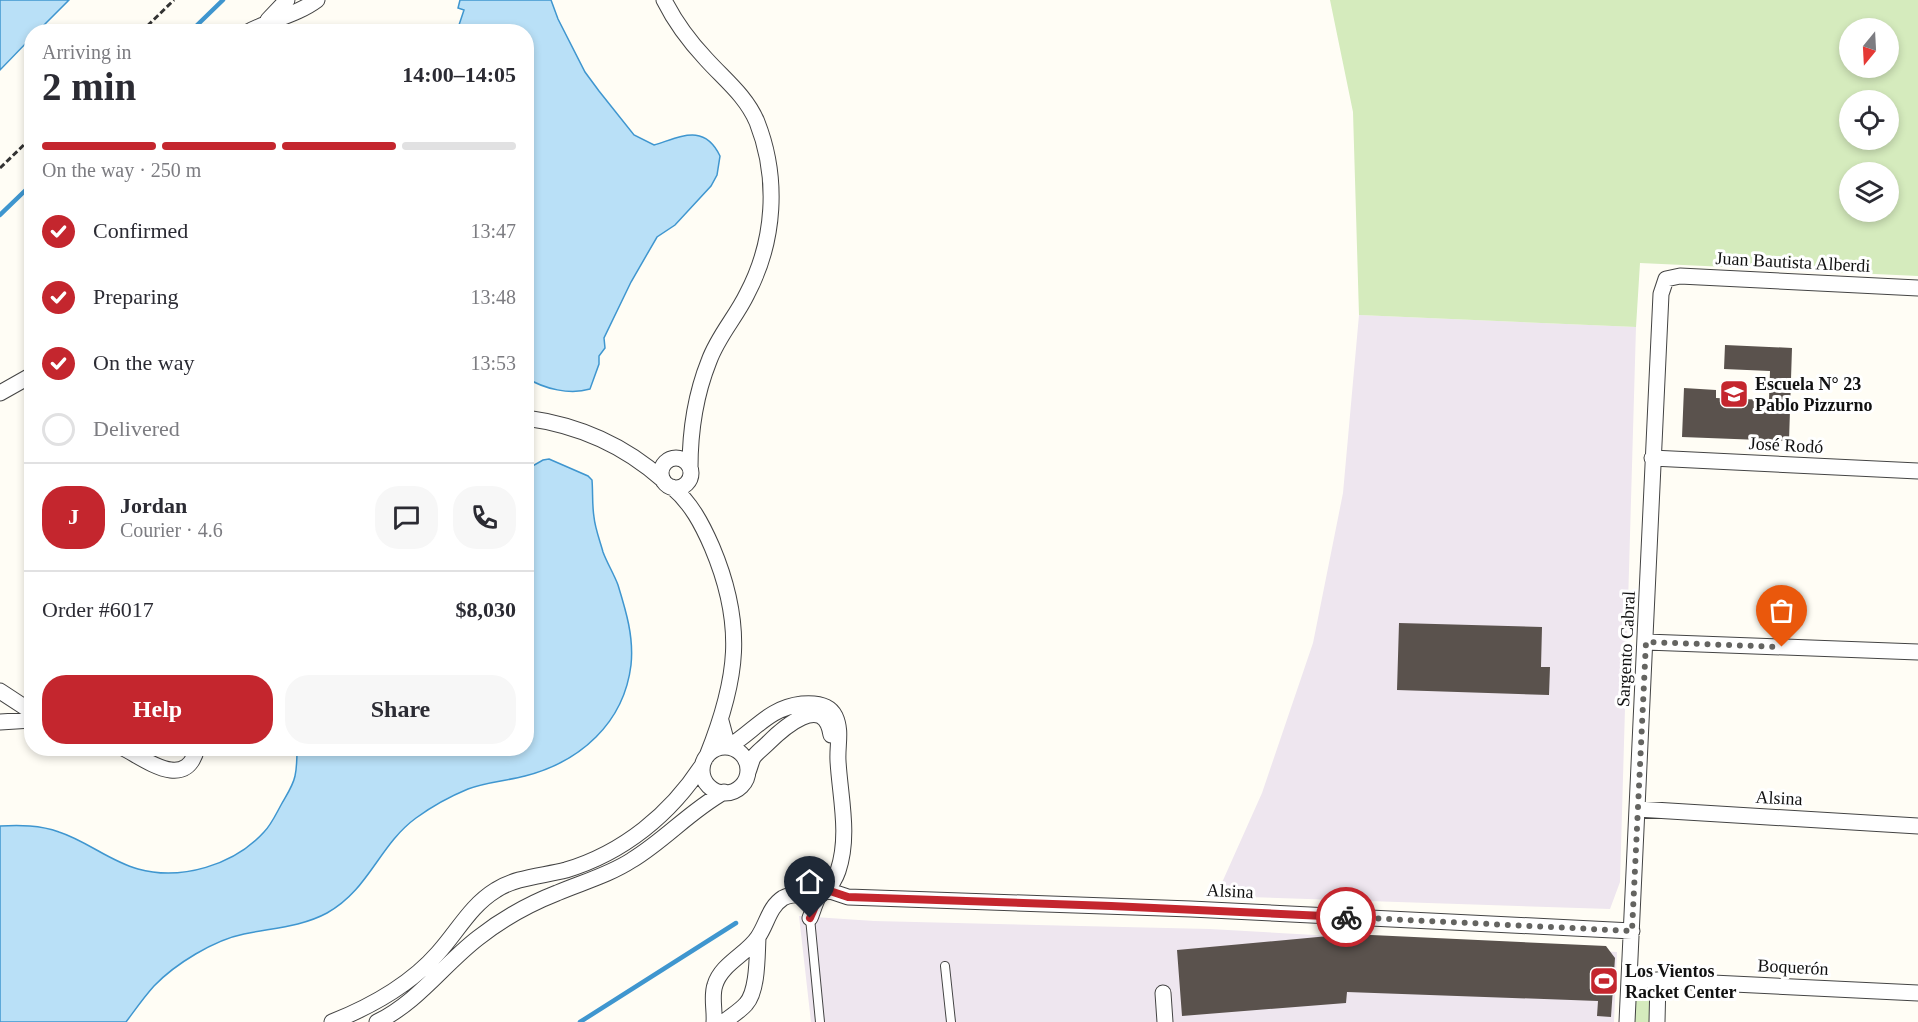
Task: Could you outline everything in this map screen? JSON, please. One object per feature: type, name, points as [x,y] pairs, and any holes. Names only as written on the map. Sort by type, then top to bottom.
[{"type":"street","points":[[266,22],[287,0]]},
{"type":"street","points":[[262,24],[290,14],[317,0]]},
{"type":"street","points":[[664,0],[690,42],[743,96],[750,108],[765,148],[771,192],[771,214],[765,252],[746,297],[719,338],[708,361],[694,410],[690,438],[689,475],[681,487],[668,483],[662,471],[668,461],[685,447],[690,438]]},
{"type":"street","name":"Juan Bautista Alberdi","points":[[1666,279],[1680,276],[1918,288]]},
{"type":"street","name":"Sargento Cabral","points":[[1627,1022],[1661,294],[1666,279]]},
{"type":"street","points":[[0,393],[24,380]]},
{"type":"street","points":[[332,1022],[382,998],[416,974],[441,950],[474,907],[497,889],[577,866],[624,844],[659,818],[696,776],[721,722],[728,698],[734,657],[732,612],[720,566],[690,504],[639,459],[613,444],[562,424],[534,419]]},
{"type":"street","points":[[639,459],[649,462],[680,458],[688,464],[690,504]]},
{"type":"street","name":"José Rodó","points":[[1653,458],[1918,471]]},
{"type":"street","points":[[1646,642],[1918,652]]},
{"type":"street","points":[[0,692],[24,707]]},
{"type":"street","points":[[0,692],[5,701],[0,720],[24,720]]},
{"type":"street","points":[[724,792],[717,791],[707,783],[704,777],[705,760],[713,750],[728,747],[776,711],[802,704],[813,704],[828,708],[834,714],[840,741],[838,758],[844,831],[838,872],[823,893],[810,918]]},
{"type":"street","points":[[377,1022],[425,989],[478,938],[509,916],[532,904],[612,872],[633,860],[693,812],[724,792],[737,789],[746,778],[754,757],[796,719],[805,716],[821,716],[829,724],[832,744],[838,758]]},
{"type":"street","points":[[721,722],[728,747],[745,758],[748,772]]},
{"type":"street","points":[[136,756],[153,766],[173,771],[184,768],[193,756]]},
{"type":"street","name":"Alsina","points":[[1638,809],[1918,826]]},
{"type":"street","points":[[527,879],[532,904]]},
{"type":"street","name":"Alsina","points":[[758,938],[776,904],[785,897],[823,893],[848,897],[1191,909],[1632,931]]},
{"type":"street","points":[[462,921],[478,938]]},
{"type":"street","points":[[714,1022],[715,983],[721,974],[758,938]]},
{"type":"street","points":[[724,1022],[745,1006],[750,999],[753,990],[758,938]]},
{"type":"street","name":"Boquerón","points":[[1630,979],[1918,993]]},
{"type":"street","points":[[1657,1022],[1658,980]]},
{"type":"street","points":[[1163,993],[1165,1022]]},
{"type":"lane","points":[[810,918],[820,1022]]},
{"type":"lane","points":[[945,966],[951,1022]]},
{"type":"path","points":[[149,24],[174,0]]},
{"type":"path","points":[[0,168],[24,145]]},
{"type":"shaded area","points":[[1359,315],[1636,327],[1620,882],[1610,909],[1216,896],[1262,793],[1313,643],[1343,493]]},
{"type":"shaded area","points":[[799,916],[874,921],[1210,929],[1617,952],[1614,1022],[811,1022]]},
{"type":"green space","points":[[1330,0],[1918,0],[1918,276],[1640,263],[1636,327],[1359,315],[1353,112]]},
{"type":"green space","points":[[1635,988],[1650,988],[1649,1022],[1630,1022]]},
{"type":"water","points":[[0,0],[69,0],[45,24],[24,24],[24,45],[0,70]]},
{"type":"water","points":[[460,0],[551,0],[585,72],[634,135],[654,145],[683,136],[699,136],[707,139],[720,156],[717,175],[711,186],[675,225],[657,237],[631,282],[604,338],[605,348],[599,356],[599,364],[590,389],[557,390],[534,382],[534,24],[459,24],[464,10],[458,8]]},
{"type":"water","points":[[549,459],[588,476],[592,480],[596,530],[618,585],[630,634],[632,655],[627,686],[609,722],[596,737],[564,761],[545,770],[475,787],[435,806],[403,829],[364,880],[341,903],[327,913],[307,921],[232,937],[208,947],[173,969],[154,986],[126,1022],[0,1022],[0,826],[30,826],[52,830],[79,840],[117,861],[138,869],[172,873],[189,871],[206,867],[238,853],[252,844],[267,829],[293,783],[297,756],[534,756],[534,465]]},
{"type":"building","points":[[1725,345],[1792,348],[1789,441],[1682,437],[1684,388],[1716,390],[1716,398],[1769,400],[1770,371],[1724,369]]},
{"type":"building","points":[[1399,623],[1542,627],[1541,667],[1550,667],[1549,695],[1397,690]]},
{"type":"building","points":[[1350,934],[1606,946],[1615,958],[1611,1017],[1597,1016],[1598,1001],[1347,992],[1346,1003],[1182,1016],[1177,950]]},
{"type":"waterway","points":[[198,24],[223,0]]},
{"type":"waterway","points":[[0,215],[24,192]]},
{"type":"waterway","points":[[580,1022],[736,923]]},
{"type":"way so far","points":[[1346,917],[1632,931],[1646,642],[1782,647]]},
{"type":"place","name":"Escuela N° 23 Pablo Pizzurno","points":[[1734,394]]},
{"type":"place","name":"Los Vientos Racket Center","points":[[1604,981]]},
{"type":"route","points":[[810,918],[820,895],[827,890],[848,897],[1346,917]]}]
